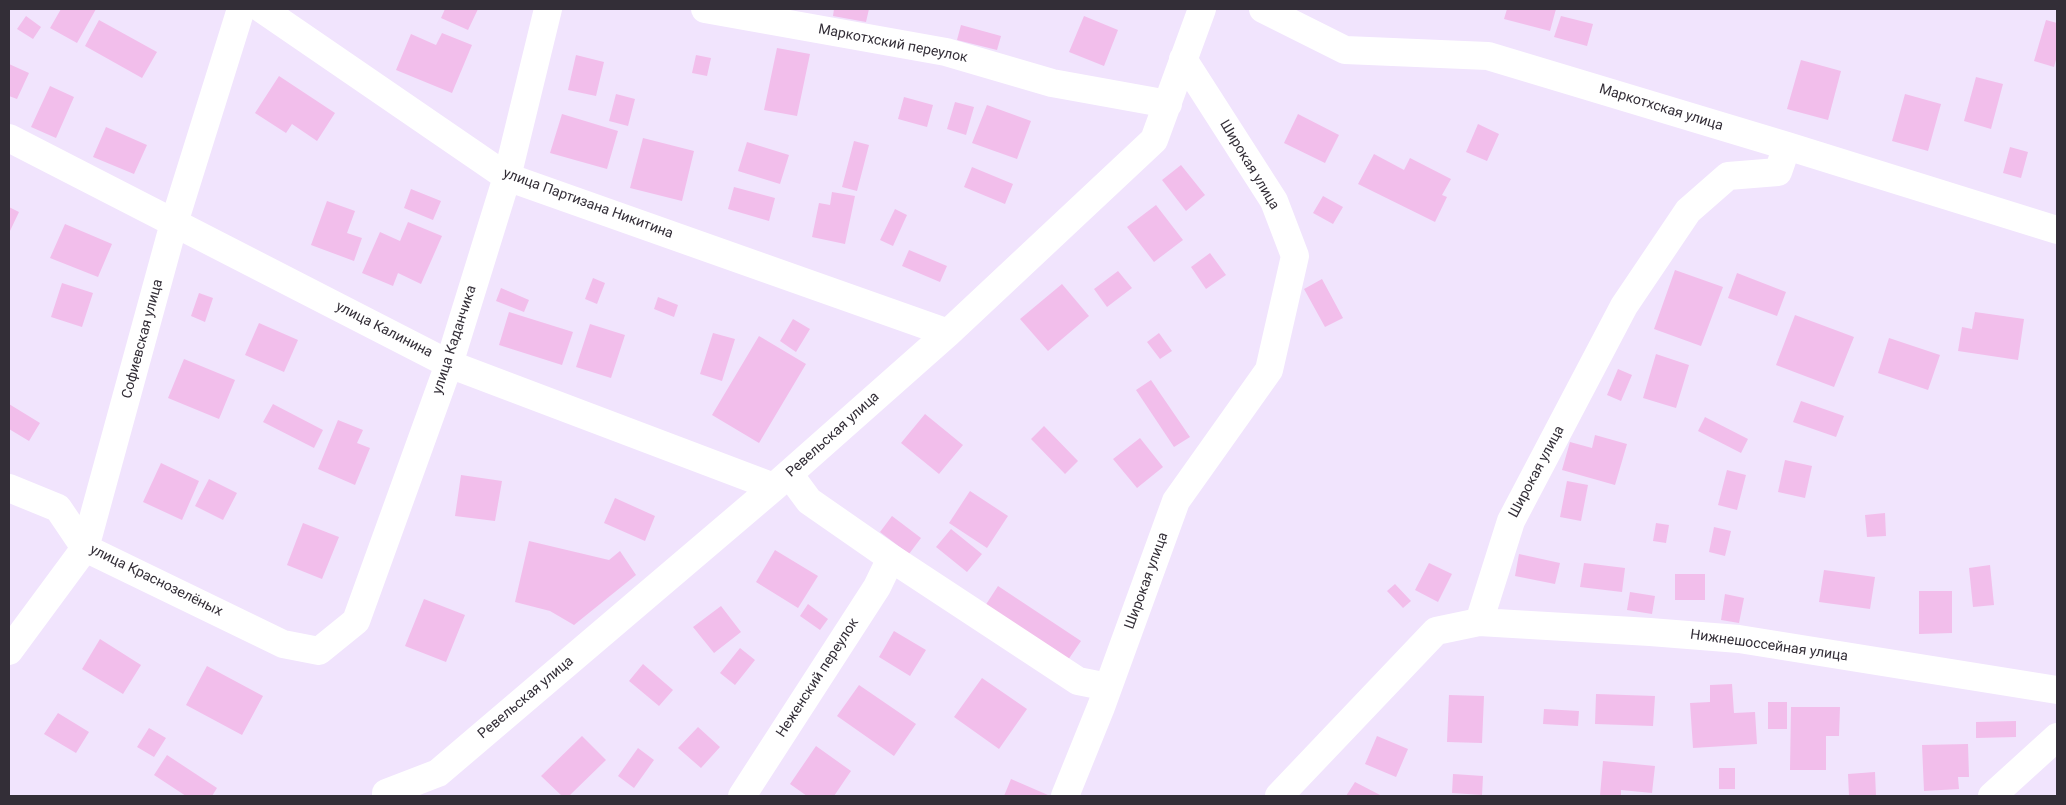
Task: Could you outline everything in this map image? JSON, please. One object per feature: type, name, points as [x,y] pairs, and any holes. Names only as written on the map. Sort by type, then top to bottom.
[{"type":"street","name":"Софиевская улица","points":[[9,650],[85,548],[174,223],[241,9]]},
{"type":"street","name":"улица Партизана Никитина","points":[[262,9],[508,177],[948,333]]},
{"type":"street","name":"улица Каданчика","points":[[320,651],[356,621],[449,364],[508,177],[548,9]]},
{"type":"street","name":"Маркотхский переулок","points":[[705,9],[946,52],[1052,83],[1168,104]]},
{"type":"street","name":"Ревельская улица","points":[[386,795],[438,773],[782,481],[948,333],[1154,140],[1202,9]]},
{"type":"street","name":"Маркотхская улица","points":[[1263,9],[1345,50],[1488,56],[2057,230]]},
{"type":"street","name":"Широкая улица","points":[[1065,796],[1108,688],[1176,501],[1269,370],[1295,256],[1274,201],[1183,60]]},
{"type":"street","name":"улица Калинина","points":[[9,138],[449,364],[782,481]]},
{"type":"street","name":"Широкая улица","points":[[1479,622],[1511,521],[1624,306],[1688,211],[1728,176],[1778,172],[1787,146]]},
{"type":"street","points":[[782,481],[891,558],[1078,681],[1108,688]]},
{"type":"street","name":"улица Краснозелёных","points":[[9,488],[58,508],[85,548],[283,644],[320,651]]},
{"type":"street","name":"Неженский переулок","points":[[742,796],[877,587],[891,558]]},
{"type":"street","points":[[1279,796],[1436,631],[1479,622]]},
{"type":"street","name":"Нижнешоссейная улица","points":[[1479,622],[1739,639],[2057,690]]},
{"type":"street","points":[[1992,796],[2057,737]]},
{"type":"building","points":[[61,9],[96,9],[77,43],[50,28]]},
{"type":"building","points":[[445,9],[478,9],[468,30],[441,18]]},
{"type":"building","points":[[834,9],[869,9],[866,22],[833,16]]},
{"type":"building","points":[[1507,9],[1556,9],[1550,31],[1504,19]]},
{"type":"building","points":[[26,16],[41,27],[33,39],[17,29]]},
{"type":"building","points":[[1084,16],[1118,30],[1104,66],[1069,52]]},
{"type":"building","points":[[1561,16],[1593,24],[1587,46],[1554,37]]},
{"type":"building","points":[[99,20],[157,52],[142,78],[85,46]]},
{"type":"building","points":[[2046,20],[2057,23],[2057,56],[2054,67],[2034,61]]},
{"type":"building","points":[[961,25],[1001,36],[997,50],[957,40]]},
{"type":"building","points":[[442,33],[472,45],[452,93],[396,70],[411,34],[436,45]]},
{"type":"building","points":[[777,48],[810,54],[797,116],[764,110]]},
{"type":"building","points":[[576,55],[604,62],[596,96],[568,90]]},
{"type":"building","points":[[696,55],[711,58],[707,76],[692,73]]},
{"type":"building","points":[[1801,60],[1841,71],[1828,120],[1787,109]]},
{"type":"building","points":[[9,64],[29,73],[17,99],[9,96]]},
{"type":"building","points":[[279,76],[335,113],[317,141],[292,124],[286,133],[255,113]]},
{"type":"building","points":[[1976,77],[2003,84],[1991,129],[1964,121]]},
{"type":"building","points":[[50,86],[74,97],[56,138],[31,127]]},
{"type":"building","points":[[616,94],[635,99],[628,126],[609,121]]},
{"type":"building","points":[[1905,94],[1941,104],[1928,151],[1892,141]]},
{"type":"building","points":[[904,97],[933,105],[927,127],[898,119]]},
{"type":"building","points":[[955,102],[974,107],[966,135],[947,129]]},
{"type":"building","points":[[987,105],[1031,121],[1017,159],[972,143]]},
{"type":"building","points":[[562,114],[618,131],[607,169],[550,153]]},
{"type":"building","points":[[1298,114],[1339,135],[1325,163],[1284,143]]},
{"type":"building","points":[[1478,124],[1499,134],[1487,161],[1466,152]]},
{"type":"building","points":[[106,127],[147,145],[134,174],[93,157]]},
{"type":"building","points":[[643,138],[694,151],[682,201],[630,188]]},
{"type":"building","points":[[854,141],[869,145],[857,191],[842,187]]},
{"type":"building","points":[[747,142],[789,155],[780,184],[738,171]]},
{"type":"building","points":[[2010,147],[2028,152],[2021,178],[2003,173]]},
{"type":"building","points":[[1374,154],[1404,170],[1410,158],[1451,179],[1442,195],[1447,197],[1435,222],[1358,184]]},
{"type":"building","points":[[1181,165],[1205,195],[1186,211],[1162,180]]},
{"type":"building","points":[[972,167],[1013,184],[1005,204],[964,187]]},
{"type":"building","points":[[734,187],[775,198],[769,221],[728,209]]},
{"type":"building","points":[[411,189],[441,201],[433,220],[404,208]]},
{"type":"building","points":[[832,192],[855,196],[845,244],[812,237],[819,203],[830,205]]},
{"type":"building","points":[[1323,196],[1343,207],[1333,224],[1313,213]]},
{"type":"building","points":[[327,201],[355,211],[347,233],[362,238],[354,261],[311,245]]},
{"type":"building","points":[[1156,205],[1183,240],[1154,262],[1127,227]]},
{"type":"building","points":[[9,207],[19,212],[9,233]]},
{"type":"building","points":[[895,209],[907,215],[893,246],[880,240]]},
{"type":"building","points":[[408,222],[442,236],[421,284],[398,273],[393,286],[362,273],[380,232],[400,241]]},
{"type":"building","points":[[65,224],[112,244],[98,277],[50,258]]},
{"type":"building","points":[[909,250],[947,266],[940,282],[902,266]]},
{"type":"building","points":[[1210,253],[1226,275],[1206,289],[1191,267]]},
{"type":"building","points":[[1675,270],[1723,287],[1701,346],[1654,329]]},
{"type":"building","points":[[1118,271],[1132,288],[1107,307],[1094,289]]},
{"type":"building","points":[[1737,273],[1786,292],[1777,316],[1728,298]]},
{"type":"building","points":[[593,278],[605,283],[597,304],[585,299]]},
{"type":"building","points":[[1322,279],[1343,318],[1325,327],[1304,289]]},
{"type":"building","points":[[62,283],[93,293],[82,327],[51,317]]},
{"type":"building","points":[[1062,284],[1089,316],[1048,351],[1020,319]]},
{"type":"building","points":[[501,288],[529,300],[524,312],[496,301]]},
{"type":"building","points":[[199,293],[213,298],[205,322],[191,316]]},
{"type":"building","points":[[658,297],[678,305],[674,317],[654,309]]},
{"type":"building","points":[[509,312],[573,332],[562,365],[499,345]]},
{"type":"building","points":[[1975,312],[2024,319],[2018,360],[1958,351],[1962,327],[1972,329]]},
{"type":"building","points":[[1795,315],[1854,337],[1834,387],[1776,365]]},
{"type":"building","points":[[793,319],[810,329],[796,352],[780,341]]},
{"type":"building","points":[[259,323],[298,340],[284,372],[245,355]]},
{"type":"building","points":[[590,324],[625,335],[611,378],[576,367]]},
{"type":"building","points":[[713,333],[735,339],[722,381],[700,374]]},
{"type":"building","points":[[1159,333],[1172,351],[1160,359],[1147,342]]},
{"type":"building","points":[[759,336],[806,364],[759,443],[712,415]]},
{"type":"building","points":[[1889,338],[1940,355],[1928,390],[1878,373]]},
{"type":"building","points":[[1656,354],[1689,365],[1676,408],[1643,398]]},
{"type":"building","points":[[184,359],[235,380],[219,419],[168,398]]},
{"type":"building","points":[[1618,369],[1632,375],[1621,401],[1607,395]]},
{"type":"building","points":[[1151,380],[1190,437],[1174,447],[1136,390]]},
{"type":"building","points":[[1801,401],[1844,416],[1836,437],[1793,422]]},
{"type":"building","points":[[9,404],[40,423],[29,441],[9,429]]},
{"type":"building","points":[[273,404],[323,430],[314,448],[263,422]]},
{"type":"building","points":[[925,414],[963,445],[939,474],[901,443]]},
{"type":"building","points":[[1705,417],[1748,439],[1741,453],[1698,431]]},
{"type":"building","points":[[338,420],[363,430],[357,443],[370,448],[355,485],[318,469]]},
{"type":"building","points":[[1044,426],[1078,461],[1065,474],[1031,439]]},
{"type":"building","points":[[1595,435],[1627,444],[1615,485],[1562,470],[1570,442],[1592,448]]},
{"type":"building","points":[[1140,438],[1163,467],[1137,488],[1113,459]]},
{"type":"building","points":[[1785,460],[1812,466],[1805,498],[1778,492]]},
{"type":"building","points":[[161,463],[199,481],[182,520],[143,502]]},
{"type":"building","points":[[1727,470],[1746,475],[1737,510],[1718,505]]},
{"type":"building","points":[[461,475],[502,481],[495,521],[455,516]]},
{"type":"building","points":[[209,479],[237,493],[223,520],[195,506]]},
{"type":"building","points":[[1567,481],[1588,485],[1581,521],[1560,517]]},
{"type":"building","points":[[970,491],[1008,516],[987,548],[949,523]]},
{"type":"building","points":[[615,498],[655,516],[645,541],[604,523]]},
{"type":"building","points":[[1885,513],[1886,536],[1867,537],[1865,515]]},
{"type":"building","points":[[892,516],[921,538],[909,554],[880,532]]},
{"type":"building","points":[[303,523],[339,537],[322,579],[287,565]]},
{"type":"building","points":[[1656,523],[1669,525],[1666,543],[1653,541]]},
{"type":"building","points":[[1714,527],[1731,531],[1725,556],[1709,552]]},
{"type":"building","points":[[951,529],[982,554],[967,572],[936,547]]},
{"type":"building","points":[[529,541],[609,560],[620,551],[636,575],[574,625],[550,611],[515,602]]},
{"type":"building","points":[[775,550],[818,576],[798,608],[756,582]]},
{"type":"building","points":[[1519,554],[1560,563],[1555,584],[1515,576]]},
{"type":"building","points":[[1429,563],[1452,574],[1438,602],[1415,590]]},
{"type":"building","points":[[1584,563],[1625,568],[1622,592],[1580,587]]},
{"type":"building","points":[[1990,565],[1994,605],[1973,607],[1969,568]]},
{"type":"building","points":[[1824,570],[1875,577],[1870,609],[1819,602]]},
{"type":"building","points":[[1675,574],[1705,574],[1705,600],[1675,600]]},
{"type":"building","points":[[1395,584],[1411,601],[1403,608],[1387,591]]},
{"type":"building","points":[[998,586],[1081,641],[1068,660],[985,606]]},
{"type":"building","points":[[1919,591],[1952,591],[1952,633],[1919,634]]},
{"type":"building","points":[[1630,592],[1655,596],[1652,614],[1627,610]]},
{"type":"building","points":[[1725,594],[1744,598],[1739,623],[1721,620]]},
{"type":"building","points":[[424,599],[465,615],[446,662],[405,646]]},
{"type":"building","points":[[808,604],[828,619],[820,630],[800,616]]},
{"type":"building","points":[[721,606],[741,632],[714,653],[693,627]]},
{"type":"building","points":[[894,631],[926,650],[910,676],[879,657]]},
{"type":"building","points":[[100,639],[141,665],[123,694],[82,669]]},
{"type":"building","points":[[740,648],[755,660],[735,685],[720,673]]},
{"type":"building","points":[[643,664],[673,690],[659,706],[629,681]]},
{"type":"building","points":[[207,666],[263,696],[242,735],[186,705]]},
{"type":"building","points":[[982,678],[1027,709],[999,749],[954,717]]},
{"type":"building","points":[[1732,684],[1734,713],[1755,712],[1757,744],[1693,748],[1690,703],[1710,702],[1710,685]]},
{"type":"building","points":[[859,685],[916,724],[894,756],[837,716]]},
{"type":"building","points":[[1596,694],[1655,696],[1653,726],[1595,724]]},
{"type":"building","points":[[1449,695],[1484,696],[1482,743],[1447,742]]},
{"type":"building","points":[[1768,702],[1787,702],[1787,729],[1768,729]]},
{"type":"building","points":[[1791,707],[1840,707],[1839,736],[1826,736],[1826,770],[1790,770]]},
{"type":"building","points":[[1544,709],[1579,711],[1578,726],[1543,724]]},
{"type":"building","points":[[58,713],[89,732],[76,753],[44,734]]},
{"type":"building","points":[[2016,721],[2016,737],[1976,738],[1976,722]]},
{"type":"building","points":[[698,727],[720,747],[701,768],[678,748]]},
{"type":"building","points":[[149,728],[166,738],[154,757],[137,747]]},
{"type":"building","points":[[582,736],[606,760],[569,796],[562,796],[541,776]]},
{"type":"building","points":[[1377,736],[1408,749],[1396,777],[1365,764]]},
{"type":"building","points":[[1968,744],[1969,777],[1958,777],[1959,789],[1924,791],[1922,745]]},
{"type":"building","points":[[816,746],[851,771],[834,796],[807,796],[790,784]]},
{"type":"building","points":[[638,748],[654,760],[634,788],[618,776]]},
{"type":"building","points":[[167,755],[217,788],[212,796],[186,796],[154,775]]},
{"type":"building","points":[[1603,761],[1655,766],[1652,793],[1621,790],[1621,796],[1600,796]]},
{"type":"building","points":[[1719,768],[1735,768],[1735,789],[1719,789]]},
{"type":"building","points":[[1875,772],[1876,796],[1849,796],[1848,774]]},
{"type":"building","points":[[1453,774],[1483,776],[1482,795],[1452,793]]},
{"type":"building","points":[[1011,779],[1048,795],[1004,796]]},
{"type":"building","points":[[1355,782],[1382,796],[1346,796]]}]
